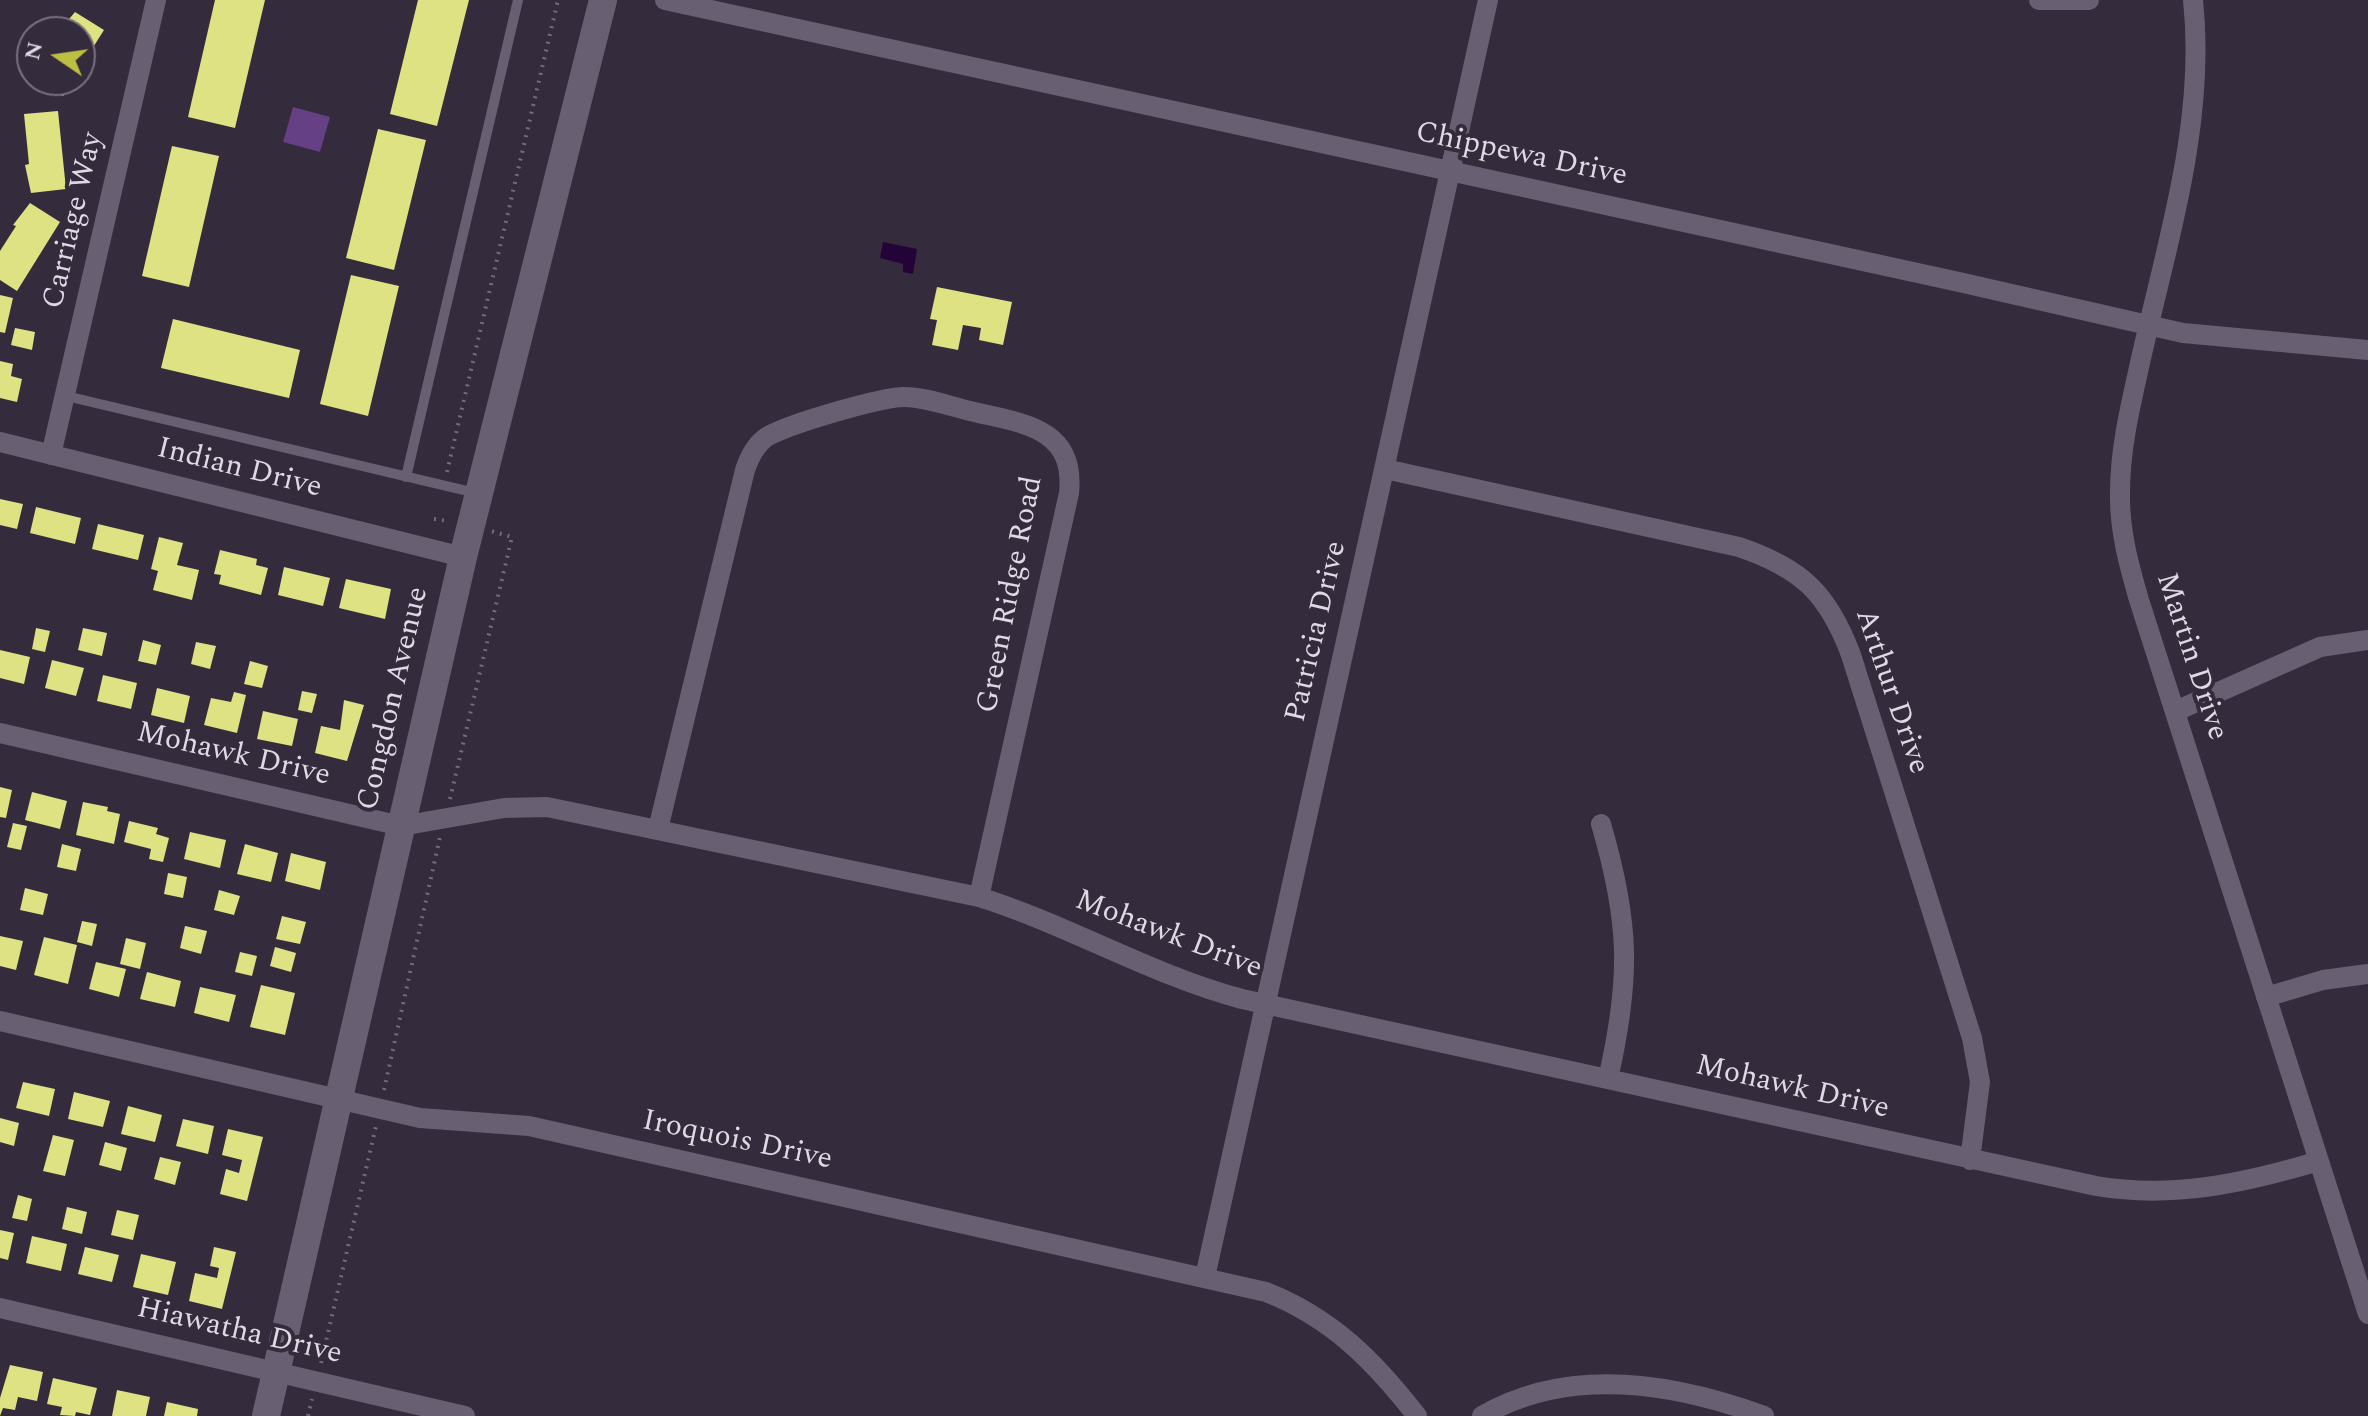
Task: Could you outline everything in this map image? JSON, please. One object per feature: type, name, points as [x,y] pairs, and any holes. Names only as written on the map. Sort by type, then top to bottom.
[{"type":"street","name":"Carriage Way","points":[[51,455],[156,0]]},
{"type":"street","name":"Congdon Avenue","points":[[266,1416],[463,557],[603,0]]},
{"type":"street","name":"Chippewa Drive","points":[[665,0],[1959,282],[2148,327],[2229,339],[2368,350]]},
{"type":"street","name":"Patricia Drive","points":[[1205,1277],[1488,0]]},
{"type":"street","points":[[2039,0],[2089,0]]},
{"type":"street","name":"Martin Drive","points":[[2193,0],[2197,74],[2192,129],[2124,435],[2120,494],[2122,530],[2139,600],[2368,1314]]},
{"type":"street","name":"Green Ridge Road","points":[[658,829],[745,470],[753,451],[777,430],[891,399],[922,400],[1043,430],[1062,452],[1069,477],[1069,493],[979,897]]},
{"type":"street","name":"Indian Drive","points":[[0,442],[463,557]]},
{"type":"street","name":"Arthur Drive","points":[[1385,469],[1739,547],[1785,566],[1822,597],[1840,626],[1851,655],[1972,1038],[1980,1082],[1970,1160]]},
{"type":"street","points":[[2176,711],[2320,647],[2368,640]]},
{"type":"street","name":"Mohawk Drive","points":[[0,733],[401,826],[531,805],[979,897],[1043,920],[1190,983],[1266,1005],[2103,1187],[2169,1191],[2243,1182],[2319,1161]]},
{"type":"street","points":[[1601,824],[1615,876],[1626,960],[1622,1007],[1608,1079]]},
{"type":"street","points":[[2266,997],[2323,980],[2368,974]]},
{"type":"street","name":"Iroquois Drive","points":[[0,1021],[420,1118],[529,1126],[1266,1292],[1314,1313],[1368,1357],[1417,1416]]},
{"type":"street","name":"Hiawatha Drive","points":[[0,1308],[465,1416]]},
{"type":"street","points":[[1482,1416],[1539,1391],[1611,1383],[1673,1391],[1764,1416]]},
{"type":"lane","points":[[406,477],[518,0]]},
{"type":"lane","points":[[66,396],[479,494]]},
{"type":"path","points":[[447,472],[558,0]]},
{"type":"path","points":[[434,519],[454,522]]},
{"type":"path","points":[[450,799],[512,537],[492,531]]},
{"type":"path","points":[[383,1095],[440,842]]},
{"type":"path","points":[[321,1363],[376,1127]]},
{"type":"path","points":[[308,1416],[311,1405]]},
{"type":"shaded area","points":[[293,107],[330,117],[320,152],[283,142]]},
{"type":"shaded area","points":[[883,242],[917,249],[913,274],[903,272],[903,264],[880,258]]},
{"type":"building","points":[[215,0],[265,0],[235,128],[188,117]]},
{"type":"building","points":[[418,0],[469,0],[437,126],[390,114]]},
{"type":"building","points":[[96,25],[104,30],[96,43]]},
{"type":"building","points":[[58,111],[66,189],[31,193],[25,165],[29,164],[24,114]]},
{"type":"building","points":[[378,129],[426,140],[394,270],[346,258]]},
{"type":"building","points":[[172,146],[219,156],[189,287],[142,276]]},
{"type":"building","points":[[30,203],[60,222],[17,291],[0,280],[0,251],[16,226],[13,225]]},
{"type":"building","points":[[351,275],[399,286],[368,416],[320,404]]},
{"type":"building","points":[[937,287],[1012,302],[1003,345],[979,340],[981,328],[963,325],[958,350],[932,345],[937,320],[930,319]]},
{"type":"building","points":[[0,295],[13,298],[5,333],[0,332]]},
{"type":"building","points":[[173,319],[300,350],[289,398],[161,368]]},
{"type":"building","points":[[15,328],[35,332],[32,350],[11,345]]},
{"type":"building","points":[[0,361],[13,364],[11,376],[22,379],[17,402],[0,398]]},
{"type":"building","points":[[0,499],[23,504],[17,529],[0,525]]},
{"type":"building","points":[[36,507],[81,518],[75,544],[30,533]]},
{"type":"building","points":[[98,524],[144,535],[138,560],[92,549]]},
{"type":"building","points":[[159,537],[183,543],[177,565],[199,570],[192,600],[153,590],[158,571],[151,569]]},
{"type":"building","points":[[220,550],[257,559],[256,565],[268,568],[261,595],[219,584],[221,575],[214,574]]},
{"type":"building","points":[[284,567],[330,578],[323,606],[278,595]]},
{"type":"building","points":[[346,579],[391,589],[385,619],[339,608]]},
{"type":"building","points":[[36,628],[50,631],[45,652],[32,649]]},
{"type":"building","points":[[83,628],[107,633],[102,656],[78,650]]},
{"type":"building","points":[[143,640],[161,645],[156,665],[138,661]]},
{"type":"building","points":[[196,642],[216,646],[210,669],[191,664]]},
{"type":"building","points":[[0,650],[30,657],[24,684],[0,678]]},
{"type":"building","points":[[52,660],[84,668],[76,696],[45,688]]},
{"type":"building","points":[[250,661],[268,666],[262,688],[244,684]]},
{"type":"building","points":[[103,675],[137,683],[131,709],[97,701]]},
{"type":"building","points":[[157,688],[190,696],[184,723],[151,715]]},
{"type":"building","points":[[302,691],[317,694],[312,713],[298,710]]},
{"type":"building","points":[[234,692],[246,695],[237,733],[204,725],[211,698],[231,702]]},
{"type":"building","points":[[344,700],[364,705],[347,761],[315,753],[321,726],[340,730]]},
{"type":"building","points":[[263,711],[298,719],[292,746],[257,739]]},
{"type":"building","points":[[0,787],[12,790],[6,818],[0,817]]},
{"type":"building","points":[[32,792],[67,801],[60,829],[25,820]]},
{"type":"building","points":[[83,802],[108,807],[107,811],[120,814],[114,844],[76,835]]},
{"type":"building","points":[[129,821],[158,828],[156,834],[169,838],[163,862],[149,859],[151,849],[124,842]]},
{"type":"building","points":[[13,823],[27,826],[21,850],[7,847]]},
{"type":"building","points":[[190,832],[226,840],[220,868],[184,859]]},
{"type":"building","points":[[62,844],[81,849],[76,871],[57,867]]},
{"type":"building","points":[[245,844],[278,853],[271,882],[237,874]]},
{"type":"building","points":[[291,853],[326,862],[320,890],[285,881]]},
{"type":"building","points":[[168,873],[187,877],[183,898],[164,894]]},
{"type":"building","points":[[25,888],[48,894],[43,915],[20,910]]},
{"type":"building","points":[[219,890],[240,896],[234,915],[214,910]]},
{"type":"building","points":[[282,916],[306,922],[300,944],[276,939]]},
{"type":"building","points":[[82,921],[97,924],[92,946],[77,942]]},
{"type":"building","points":[[185,926],[207,931],[201,954],[180,948]]},
{"type":"building","points":[[0,936],[23,941],[16,970],[0,966]]},
{"type":"building","points":[[44,937],[77,945],[68,984],[34,975]]},
{"type":"building","points":[[126,938],[146,943],[140,969],[120,964]]},
{"type":"building","points":[[275,947],[296,953],[291,972],[270,966]]},
{"type":"building","points":[[240,952],[257,956],[252,976],[235,972]]},
{"type":"building","points":[[96,962],[126,969],[119,997],[89,989]]},
{"type":"building","points":[[147,972],[181,981],[175,1007],[140,999]]},
{"type":"building","points":[[261,985],[295,993],[285,1035],[250,1027]]},
{"type":"building","points":[[200,987],[236,995],[229,1022],[194,1013]]},
{"type":"building","points":[[23,1082],[55,1089],[49,1116],[16,1108]]},
{"type":"building","points":[[74,1092],[110,1101],[103,1127],[68,1119]]},
{"type":"building","points":[[128,1106],[162,1115],[155,1142],[121,1134]]},
{"type":"building","points":[[0,1118],[19,1123],[14,1146],[0,1142]]},
{"type":"building","points":[[183,1119],[214,1126],[208,1154],[176,1146]]},
{"type":"building","points":[[228,1129],[263,1137],[247,1201],[220,1194],[226,1169],[239,1173],[242,1160],[222,1155]]},
{"type":"building","points":[[53,1135],[74,1140],[65,1176],[43,1171]]},
{"type":"building","points":[[105,1142],[127,1148],[121,1171],[99,1165]]},
{"type":"building","points":[[160,1157],[181,1162],[175,1185],[154,1179]]},
{"type":"building","points":[[18,1195],[32,1199],[27,1221],[12,1218]]},
{"type":"building","points":[[67,1207],[87,1212],[82,1234],[62,1229]]},
{"type":"building","points":[[117,1210],[139,1215],[133,1240],[111,1235]]},
{"type":"building","points":[[0,1230],[14,1233],[8,1260],[0,1258]]},
{"type":"building","points":[[32,1236],[67,1244],[61,1271],[26,1263]]},
{"type":"building","points":[[85,1247],[119,1255],[112,1282],[78,1274]]},
{"type":"building","points":[[214,1247],[236,1252],[222,1309],[189,1301],[195,1273],[217,1278],[219,1268],[210,1266]]},
{"type":"building","points":[[141,1254],[176,1262],[168,1295],[133,1287]]},
{"type":"building","points":[[10,1365],[43,1372],[37,1401],[18,1397],[15,1410],[3,1408],[0,1416],[0,1398]]},
{"type":"building","points":[[53,1378],[97,1388],[90,1415],[76,1412],[75,1416],[60,1415],[62,1407],[47,1404]]},
{"type":"building","points":[[117,1390],[150,1397],[146,1416],[112,1416]]},
{"type":"building","points":[[167,1402],[198,1409],[197,1416],[164,1416]]}]
